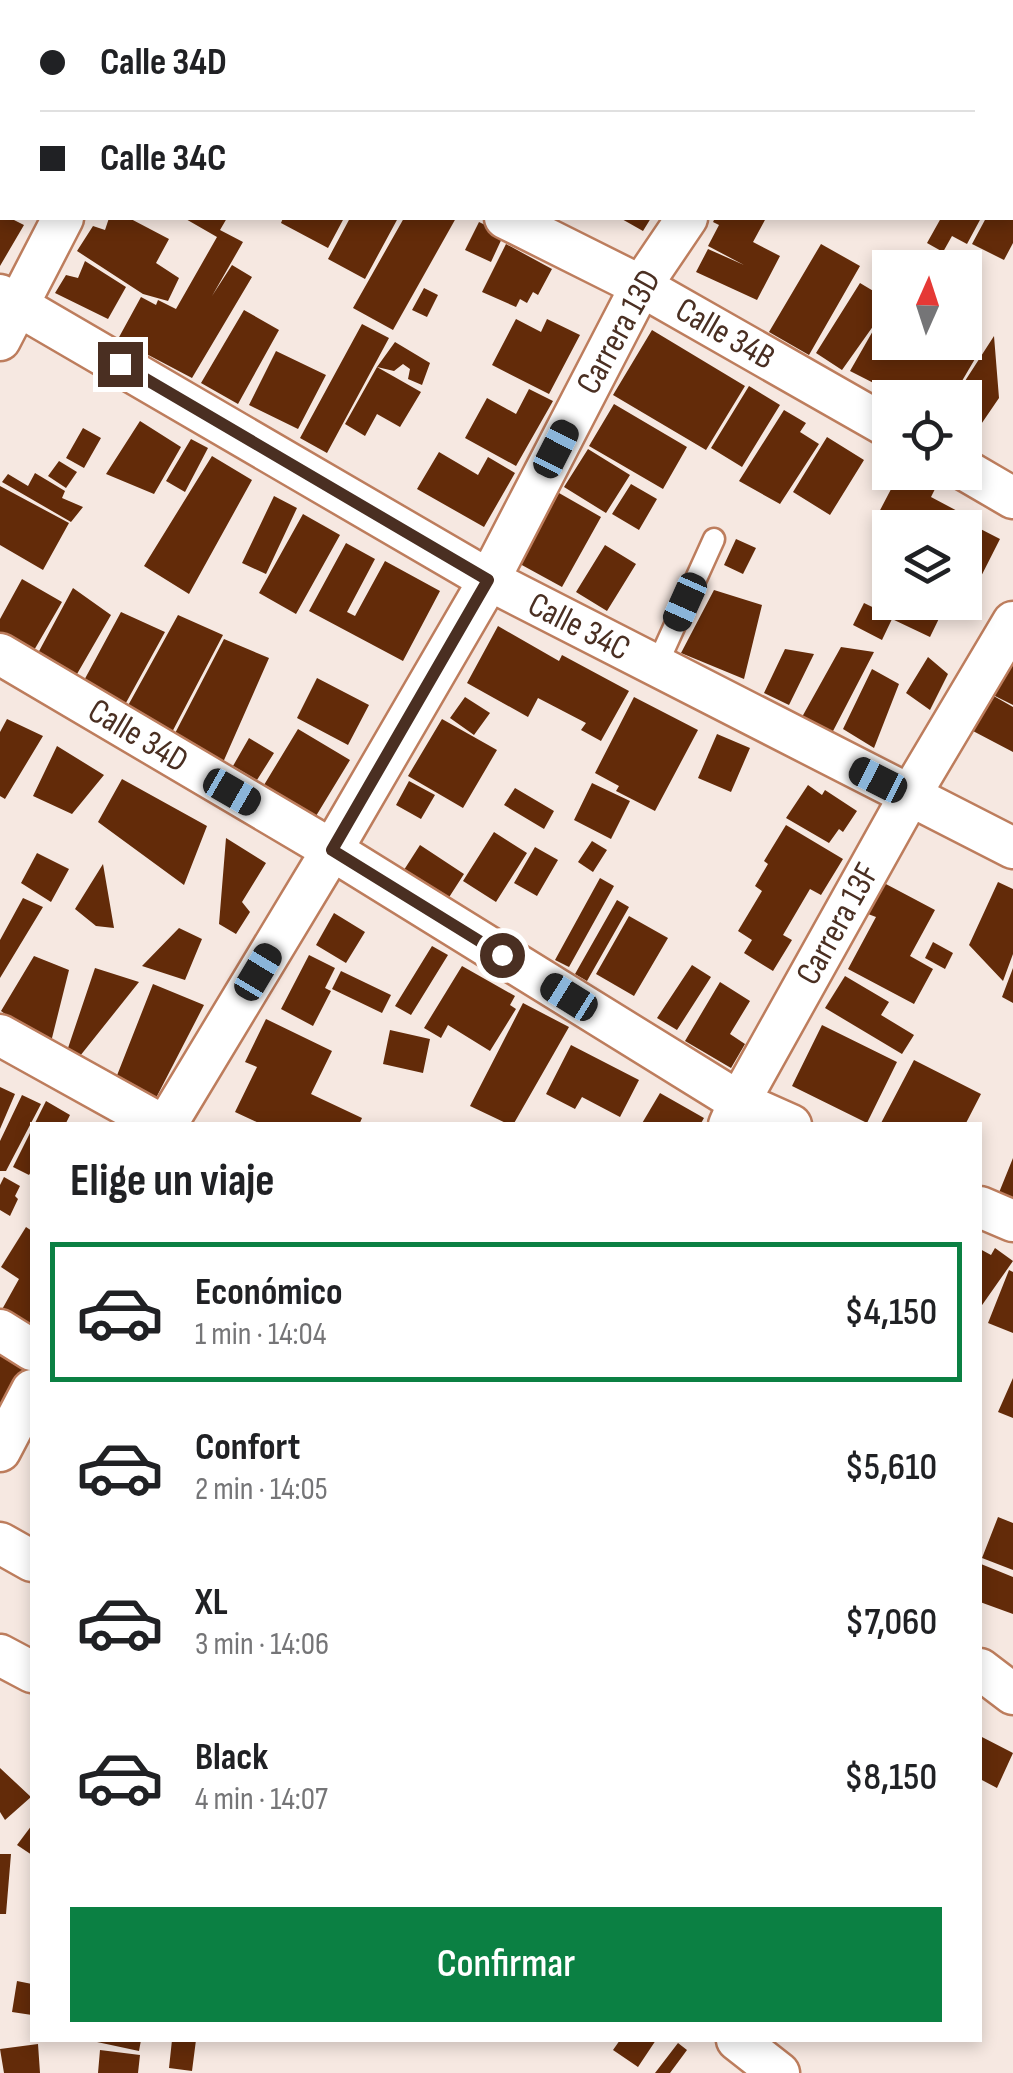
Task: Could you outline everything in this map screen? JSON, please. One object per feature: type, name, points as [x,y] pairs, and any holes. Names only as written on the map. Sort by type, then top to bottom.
[{"type":"street","points":[[0,340],[10,300],[62,220]]},
{"type":"street","name":"Calle 34B","points":[[509,220],[641,286],[872,418]]},
{"type":"street","name":"Carrera 13D","points":[[166,1122],[332,850],[488,580],[641,286],[687,220]]},
{"type":"street","name":"Calle 34C","points":[[10,300],[488,580],[1013,848]]},
{"type":"street","points":[[982,480],[1013,498]]},
{"type":"street","name":"Carrera 13F","points":[[734,1114],[909,797],[1013,622]]},
{"type":"street","name":"Calle 34D","points":[[0,654],[332,850],[734,1114],[776,1122]]},
{"type":"street","points":[[0,1035],[159,1122]]},
{"type":"street","points":[[982,1208],[1013,1221]]},
{"type":"street","points":[[0,1330],[30,1349]]},
{"type":"street","points":[[0,1451],[30,1394]]},
{"type":"street","points":[[0,1543],[30,1560]]},
{"type":"street","points":[[0,1654],[30,1671]]},
{"type":"street","points":[[982,1671],[1013,1694]]},
{"type":"street","points":[[740,2042],[779,2073]]},
{"type":"lane","points":[[656,666],[714,539]]},
{"type":"building","points":[[0,220],[14,220],[24,225],[0,266]]},
{"type":"building","points":[[108,220],[133,220],[169,239],[156,263],[179,278],[168,301],[143,294],[77,251],[93,226],[105,230]]},
{"type":"building","points":[[187,220],[226,220],[220,230],[243,242],[212,296],[232,265],[252,277],[192,378],[118,339],[141,297],[176,309],[217,237]]},
{"type":"building","points":[[282,220],[343,220],[328,248],[281,223]]},
{"type":"building","points":[[349,220],[397,220],[365,279],[328,259]]},
{"type":"building","points":[[403,220],[455,220],[393,330],[353,308]]},
{"type":"building","points":[[624,220],[650,220],[643,231]]},
{"type":"building","points":[[765,220],[753,242],[780,256],[757,300],[696,272],[708,249],[744,265],[708,246],[719,225],[713,222]]},
{"type":"building","points":[[940,220],[980,220],[967,244],[952,236],[944,250],[927,243]]},
{"type":"building","points":[[985,220],[1013,220],[1013,243],[1004,260],[972,244]]},
{"type":"building","points":[[479,222],[504,234],[491,262],[465,250]]},
{"type":"building","points":[[506,244],[552,269],[538,295],[533,292],[527,303],[520,299],[516,307],[482,292]]},
{"type":"building","points":[[821,244],[860,266],[809,355],[769,332]]},
{"type":"building","points":[[85,261],[126,287],[108,319],[55,293],[66,275],[78,278]]},
{"type":"building","points":[[860,283],[872,290],[872,328],[842,370],[816,353]]},
{"type":"building","points":[[424,288],[438,295],[427,317],[412,310]]},
{"type":"building","points":[[244,310],[279,330],[238,404],[201,383]]},
{"type":"building","points":[[516,319],[541,332],[547,319],[580,335],[549,394],[492,365]]},
{"type":"building","points":[[362,324],[389,338],[327,453],[300,438]]},
{"type":"building","points":[[652,330],[745,386],[706,450],[613,395]]},
{"type":"building","points":[[872,332],[872,360],[974,360],[963,380],[872,382],[850,371]]},
{"type":"building","points":[[994,336],[999,398],[982,423],[982,380],[966,380]]},
{"type":"building","points":[[395,342],[430,363],[422,385],[408,379],[410,369],[403,364],[394,371],[377,367]]},
{"type":"building","points":[[276,351],[326,375],[298,429],[249,405]]},
{"type":"building","points":[[377,367],[421,392],[400,427],[377,414],[365,436],[345,424]]},
{"type":"building","points":[[749,386],[780,405],[742,467],[711,448]]},
{"type":"building","points":[[529,389],[553,401],[516,466],[465,438],[487,398],[516,414]]},
{"type":"building","points":[[614,404],[687,447],[663,489],[589,446]]},
{"type":"building","points":[[784,410],[806,423],[800,432],[819,444],[780,504],[739,481]]},
{"type":"building","points":[[140,421],[181,447],[154,494],[106,474]]},
{"type":"building","points":[[83,428],[101,438],[84,468],[66,458]]},
{"type":"building","points":[[827,437],[864,460],[830,515],[793,492]]},
{"type":"building","points":[[191,439],[208,448],[185,492],[166,481]]},
{"type":"building","points":[[588,449],[630,475],[606,513],[564,487]]},
{"type":"building","points":[[439,452],[478,475],[488,457],[515,473],[484,527],[417,489]]},
{"type":"building","points":[[212,456],[252,480],[189,594],[144,566]]},
{"type":"building","points":[[59,461],[77,472],[66,488],[48,476]]},
{"type":"building","points":[[35,473],[65,491],[62,498],[83,507],[71,522],[2,482],[8,474],[28,486]]},
{"type":"building","points":[[631,484],[657,499],[639,530],[612,514]]},
{"type":"building","points":[[0,486],[69,523],[43,570],[0,545]]},
{"type":"building","points":[[891,490],[934,490],[931,497],[955,510],[880,510]]},
{"type":"building","points":[[559,493],[601,517],[562,587],[520,564]]},
{"type":"building","points":[[274,496],[297,508],[266,574],[242,563]]},
{"type":"building","points":[[303,514],[340,535],[296,614],[259,593]]},
{"type":"building","points":[[982,530],[1000,539],[982,574]]},
{"type":"building","points":[[736,539],[756,548],[743,574],[724,565]]},
{"type":"building","points":[[346,543],[375,559],[347,612],[355,616],[385,561],[440,591],[403,661],[309,611]]},
{"type":"building","points":[[605,545],[636,564],[607,611],[576,592]]},
{"type":"building","points":[[22,579],[62,602],[33,652],[0,632],[0,619]]},
{"type":"building","points":[[73,588],[111,615],[77,674],[37,655]]},
{"type":"building","points":[[714,590],[762,605],[744,679],[681,653]]},
{"type":"building","points":[[864,603],[872,607],[872,620],[892,620],[882,640],[853,625]]},
{"type":"building","points":[[121,612],[165,632],[122,710],[81,686]]},
{"type":"building","points":[[178,615],[223,635],[170,736],[125,711]]},
{"type":"building","points":[[894,620],[938,620],[930,637]]},
{"type":"building","points":[[498,626],[559,661],[562,655],[629,691],[601,741],[581,730],[586,723],[538,698],[528,717],[467,683]]},
{"type":"building","points":[[224,639],[269,658],[221,767],[171,741]]},
{"type":"building","points":[[841,647],[874,652],[832,733],[802,717]]},
{"type":"building","points":[[785,649],[814,654],[789,705],[764,693]]},
{"type":"building","points":[[928,657],[948,674],[930,710],[906,693]]},
{"type":"building","points":[[1008,662],[1013,664],[1013,705],[993,695]]},
{"type":"building","points":[[872,669],[899,684],[874,748],[843,729]]},
{"type":"building","points":[[317,678],[369,705],[348,745],[297,718]]},
{"type":"building","points":[[992,695],[1013,707],[1013,752],[973,731]]},
{"type":"building","points":[[465,697],[490,713],[474,735],[450,718]]},
{"type":"building","points":[[634,697],[698,730],[655,811],[616,791],[619,786],[595,773]]},
{"type":"building","points":[[7,719],[43,736],[5,799],[0,796],[0,732]]},
{"type":"building","points":[[442,719],[497,750],[463,808],[408,776]]},
{"type":"building","points":[[298,729],[350,760],[316,816],[264,785]]},
{"type":"building","points":[[717,734],[750,748],[731,792],[698,778]]},
{"type":"building","points":[[249,738],[274,753],[257,780],[233,766]]},
{"type":"building","points":[[57,746],[104,775],[72,814],[33,796]]},
{"type":"building","points":[[122,779],[207,826],[184,885],[98,822]]},
{"type":"building","points":[[409,781],[435,795],[421,819],[396,805]]},
{"type":"building","points":[[592,783],[630,801],[611,839],[574,820]]},
{"type":"building","points":[[808,785],[822,795],[825,790],[857,811],[843,832],[839,829],[829,843],[786,818]]},
{"type":"building","points":[[515,788],[554,811],[544,829],[504,805]]},
{"type":"building","points":[[786,825],[843,859],[821,895],[810,889],[783,935],[792,940],[773,971],[744,953],[752,940],[738,931],[762,891],[755,886],[768,864],[764,861]]},
{"type":"building","points":[[494,832],[527,853],[496,902],[463,881]]},
{"type":"building","points":[[226,838],[266,863],[242,902],[250,912],[236,934],[219,924]]},
{"type":"building","points":[[592,841],[607,850],[593,872],[578,862]]},
{"type":"building","points":[[420,845],[464,874],[446,902],[402,873]]},
{"type":"building","points":[[535,847],[558,860],[537,896],[514,883]]},
{"type":"building","points":[[37,853],[69,869],[51,902],[21,883]]},
{"type":"building","points":[[103,864],[114,928],[96,926],[75,909]]},
{"type":"building","points":[[600,878],[614,886],[569,967],[555,960]]},
{"type":"building","points":[[998,882],[1013,889],[1013,954],[1003,981],[969,945]]},
{"type":"building","points":[[884,883],[935,910],[910,956],[933,969],[914,1004],[848,969],[876,917],[868,914]]},
{"type":"building","points":[[23,898],[43,907],[0,978],[0,940]]},
{"type":"building","points":[[617,900],[629,907],[587,981],[575,974]]},
{"type":"building","points":[[334,913],[365,932],[346,963],[316,945]]},
{"type":"building","points":[[629,916],[668,938],[634,996],[596,974]]},
{"type":"building","points":[[179,928],[202,939],[185,980],[142,966]]},
{"type":"building","points":[[933,942],[953,953],[945,969],[925,958]]},
{"type":"building","points":[[432,946],[448,955],[411,1015],[395,1006]]},
{"type":"building","points":[[309,955],[335,968],[325,988],[331,991],[313,1026],[281,1009]]},
{"type":"building","points":[[34,956],[69,970],[50,1046],[1,1011]]},
{"type":"building","points":[[692,965],[711,977],[677,1030],[657,1018]]},
{"type":"building","points":[[462,966],[515,996],[510,1005],[516,1009],[490,1051],[448,1025],[441,1038],[424,1028]]},
{"type":"building","points":[[95,968],[139,982],[80,1056],[67,1051]]},
{"type":"building","points":[[1013,968],[1013,1003],[1002,997]]},
{"type":"building","points":[[341,971],[391,995],[382,1013],[332,989]]},
{"type":"building","points":[[845,976],[889,1002],[881,1015],[914,1035],[902,1054],[825,1008]]},
{"type":"building","points":[[720,982],[750,1001],[730,1034],[745,1044],[731,1068],[685,1041]]},
{"type":"building","points":[[153,984],[204,1005],[156,1098],[114,1083]]},
{"type":"building","points":[[523,1003],[569,1027],[515,1122],[504,1122],[470,1106]]},
{"type":"building","points":[[266,1019],[332,1051],[311,1094],[362,1118],[360,1122],[257,1122],[235,1112],[257,1067],[245,1062]]},
{"type":"building","points":[[822,1025],[897,1062],[867,1122],[792,1086]]},
{"type":"building","points":[[390,1030],[430,1039],[423,1073],[383,1064]]},
{"type":"building","points":[[571,1045],[639,1080],[620,1117],[582,1097],[575,1109],[546,1094]]},
{"type":"building","points":[[914,1060],[981,1094],[967,1122],[882,1122]]},
{"type":"building","points":[[0,1087],[15,1094],[0,1129]]},
{"type":"building","points":[[660,1093],[704,1118],[702,1122],[643,1122]]},
{"type":"building","points":[[22,1095],[41,1104],[6,1171],[0,1171],[0,1141]]},
{"type":"building","points":[[46,1101],[70,1115],[66,1122],[36,1122]]},
{"type":"building","points":[[30,1133],[30,1173],[13,1167]]},
{"type":"building","points":[[1013,1158],[1013,1207],[996,1200]]},
{"type":"building","points":[[4,1177],[20,1186],[10,1216],[0,1210],[0,1185]]},
{"type":"building","points":[[26,1227],[30,1230],[30,1336],[0,1313],[19,1279],[1,1267]]},
{"type":"building","points":[[995,1248],[1013,1261],[982,1305],[982,1250],[991,1255]]},
{"type":"building","points":[[1009,1270],[1013,1272],[1013,1333],[988,1323]]},
{"type":"building","points":[[0,1343],[30,1366],[30,1371],[3,1418]]},
{"type":"building","points":[[1013,1378],[1013,1418],[998,1412]]},
{"type":"building","points":[[998,1517],[1013,1523],[1013,1570],[982,1558]]},
{"type":"building","points":[[982,1564],[1013,1577],[1013,1614],[982,1603]]},
{"type":"building","points":[[982,1737],[1013,1753],[997,1788],[982,1780]]},
{"type":"building","points":[[0,1768],[30,1798],[5,1820],[0,1812]]},
{"type":"building","points":[[30,1828],[30,1854],[17,1845]]},
{"type":"building","points":[[0,1854],[11,1854],[6,1914],[0,1914]]},
{"type":"building","points":[[17,1981],[30,1984],[30,2015],[12,2012]]},
{"type":"building","points":[[97,2042],[141,2042],[139,2051]]},
{"type":"building","points":[[172,2042],[196,2042],[192,2071],[169,2068]]},
{"type":"building","points":[[619,2042],[655,2042],[638,2067],[613,2050]]},
{"type":"building","points":[[678,2043],[687,2050],[670,2073],[655,2073]]},
{"type":"building","points":[[38,2044],[40,2073],[4,2073],[0,2049]]},
{"type":"building","points":[[100,2050],[140,2055],[138,2073],[98,2073]]},
{"type":"route","points":[[120,364],[488,580],[332,850],[502,955]]}]
